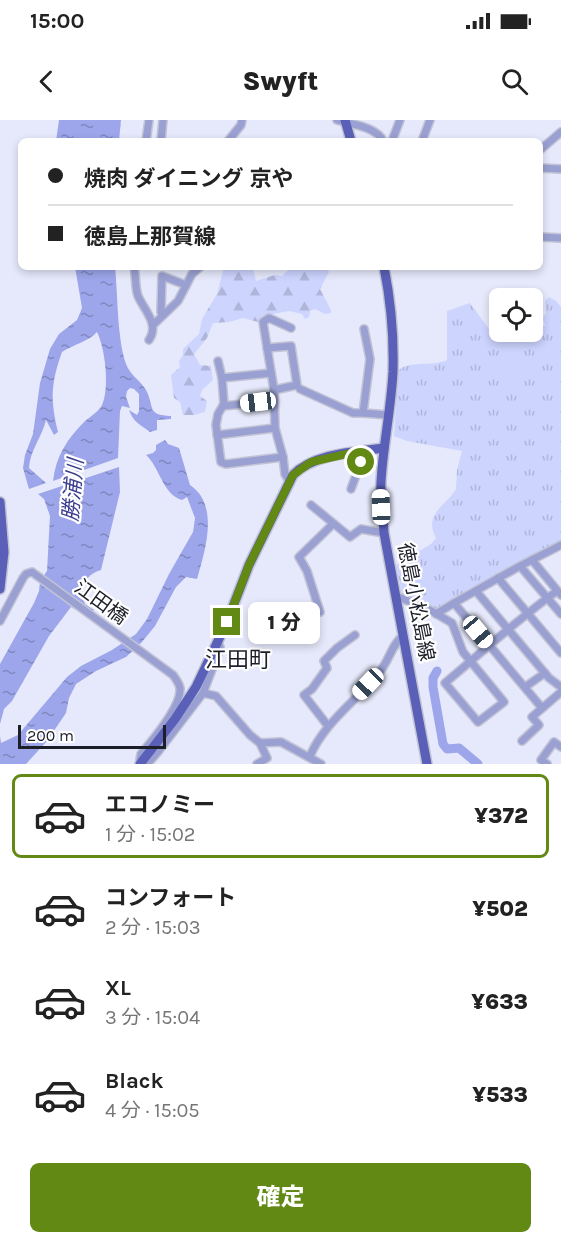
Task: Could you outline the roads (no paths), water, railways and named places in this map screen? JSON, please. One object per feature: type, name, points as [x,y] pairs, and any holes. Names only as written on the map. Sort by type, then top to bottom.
[{"type":"main road","points":[[343,121],[350,138]]},
{"type":"main road","name":"徳島小松島線","points":[[384,270],[391,314],[393,374],[381,485],[384,533],[428,764]]},
{"type":"main road","points":[[141,763],[185,705],[218,642],[249,565],[289,481],[297,470],[311,462],[384,448]]},
{"type":"main road","points":[[0,502],[4,552],[0,589]]},
{"type":"street","points":[[146,138],[149,120]]},
{"type":"street","points":[[161,138],[163,120]]},
{"type":"street","points":[[230,138],[241,125],[242,120]]},
{"type":"street","points":[[393,138],[400,120]]},
{"type":"street","points":[[423,138],[430,120]]},
{"type":"street","points":[[343,121],[378,134],[381,138]]},
{"type":"street","points":[[543,147],[561,132]]},
{"type":"street","points":[[543,168],[561,169]]},
{"type":"street","points":[[543,237],[561,238]]},
{"type":"street","points":[[135,270],[138,297],[153,325],[149,340]]},
{"type":"street","points":[[162,315],[160,312],[163,270]]},
{"type":"street","points":[[153,325],[178,301],[192,274],[197,270]]},
{"type":"street","points":[[162,276],[186,285]]},
{"type":"street","points":[[289,481],[285,474],[284,457],[275,428],[274,390],[263,324],[265,319],[273,320],[291,328]]},
{"type":"street","points":[[363,413],[370,359],[364,329]]},
{"type":"street","points":[[267,348],[291,346],[297,385],[274,390]]},
{"type":"street","points":[[218,361],[224,406],[216,419],[221,462],[226,464],[284,457]]},
{"type":"street","points":[[222,378],[271,373]]},
{"type":"street","points":[[300,389],[353,412],[388,415]]},
{"type":"street","points":[[224,406],[274,401]]},
{"type":"street","points":[[217,435],[275,428]]},
{"type":"street","points":[[351,489],[361,462],[360,451]]},
{"type":"street","points":[[311,506],[350,537],[361,529],[384,533]]},
{"type":"street","points":[[320,612],[307,571],[299,557],[333,524]]},
{"type":"street","points":[[436,614],[561,545]]},
{"type":"street","points":[[396,596],[452,624],[463,652],[471,662],[504,702],[478,723],[445,683],[471,662],[547,598],[559,593],[532,560]]},
{"type":"street","points":[[520,566],[561,614]]},
{"type":"street","name":"江田橋","points":[[0,621],[26,574],[32,572],[173,675],[180,688],[177,702],[141,754],[141,763]]},
{"type":"street","points":[[498,578],[561,653]]},
{"type":"street","points":[[476,591],[561,690],[532,717],[539,725],[522,741]]},
{"type":"street","points":[[454,603],[542,708]]},
{"type":"street","points":[[328,726],[304,696],[327,668],[324,661],[355,635]]},
{"type":"street","points":[[310,756],[318,739],[328,726],[381,670],[392,654],[397,641],[404,636]]},
{"type":"street","points":[[141,763],[150,761],[203,693],[218,654],[220,646],[218,642]]},
{"type":"street","points":[[525,687],[545,673]]},
{"type":"street","points":[[203,693],[216,696],[250,735],[260,743],[269,761],[257,764]]},
{"type":"street","points":[[260,743],[281,742],[321,764]]},
{"type":"street","points":[[547,764],[541,760],[554,742],[561,747]]},
{"type":"water","points":[[59,120],[121,120],[119,138],[56,138]]},
{"type":"water","points":[[76,270],[115,270],[119,330],[126,364],[146,390],[154,412],[171,416],[171,419],[157,420],[157,430],[150,432],[140,425],[129,410],[137,415],[139,394],[130,388],[126,397],[130,408],[122,406],[120,411],[118,458],[53,481],[63,448],[85,421],[102,405],[106,389],[106,368],[97,332],[62,352],[53,391],[58,432],[54,435],[46,420],[29,468],[46,483],[29,489],[23,468],[33,434],[40,383],[50,349],[59,334],[77,320],[82,308]]},
{"type":"water","points":[[165,440],[168,444],[179,448],[190,485],[205,504],[208,516],[204,555],[197,579],[186,577],[176,587],[155,626],[126,657],[96,671],[76,684],[69,698],[66,713],[47,741],[26,764],[0,764],[0,736],[1,743],[18,735],[67,677],[81,666],[136,634],[147,619],[193,532],[195,518],[187,497],[182,500],[170,492],[146,455],[153,453],[156,445]]},
{"type":"water","name":"勝浦川","points":[[119,467],[120,492],[101,570],[88,578],[81,592],[85,604],[94,610],[88,616],[71,607],[49,636],[12,701],[4,709],[0,724],[0,664],[34,603],[40,581],[47,571],[50,516],[44,499],[38,494]]},
{"type":"waterway","points":[[437,671],[433,678],[433,687],[443,744],[447,749],[459,748],[478,764]]},
{"type":"district","name":"江田町","points":[[238,660]]}]
